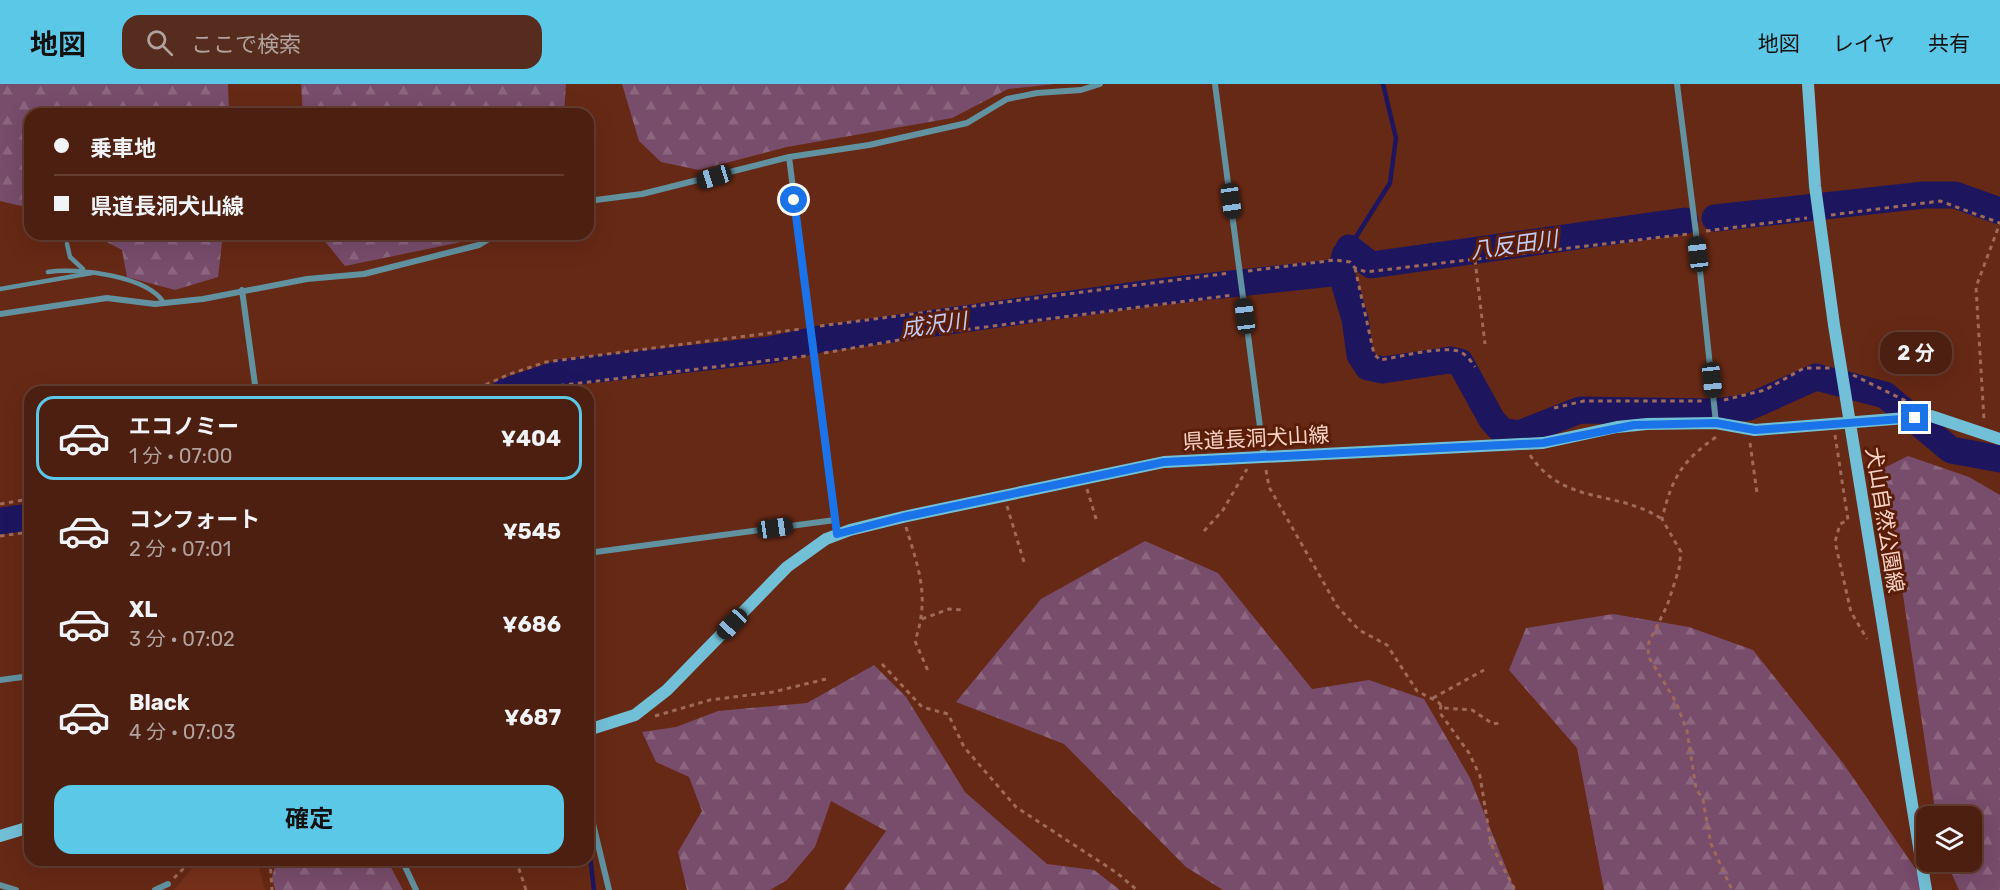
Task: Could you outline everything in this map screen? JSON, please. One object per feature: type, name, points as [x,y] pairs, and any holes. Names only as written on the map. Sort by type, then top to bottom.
[{"type":"main road","name":"犬山自然公園線","points":[[1808,84],[1816,197],[1867,533],[1926,890]]},
{"type":"main road","name":"県道長洞犬山線","points":[[594,728],[631,717],[667,690],[692,667],[787,567],[837,534],[903,517],[1164,462],[1550,442],[1634,425],[1716,423],[1748,429],[1931,417],[2000,439]]},
{"type":"main road","points":[[0,836],[24,829]]},
{"type":"street","points":[[594,200],[687,185],[789,157],[868,145],[967,123],[1007,99],[1037,93],[1081,90],[1100,84]]},
{"type":"street","points":[[1215,84],[1264,457]]},
{"type":"street","points":[[1677,84],[1696,233],[1716,423]]},
{"type":"street","points":[[789,157],[837,534]]},
{"type":"street","points":[[0,314],[107,298],[164,303],[203,299],[307,279],[364,274],[479,245],[487,240]]},
{"type":"street","points":[[242,290],[255,386]]},
{"type":"street","points":[[594,552],[835,520]]},
{"type":"street","points":[[0,680],[24,677]]},
{"type":"street","points":[[594,828],[609,890]]},
{"type":"street","points":[[405,866],[416,890]]},
{"type":"street","points":[[155,890],[168,884]]},
{"type":"street","points":[[0,885],[16,890]]},
{"type":"lane","points":[[66,244],[70,257],[86,270]]},
{"type":"lane","points":[[48,272],[67,268],[97,272],[152,289],[164,303]]},
{"type":"lane","points":[[0,290],[97,272]]},
{"type":"path","points":[[1824,216],[1940,201],[2000,223],[1976,287],[1984,434]]},
{"type":"path","points":[[1355,268],[1366,272],[1812,218]]},
{"type":"path","points":[[1475,259],[1485,345]]},
{"type":"path","points":[[483,386],[546,362],[1241,275],[1335,260],[1350,261],[1355,268],[1374,354],[1380,360],[1433,351],[1458,351],[1475,367]]},
{"type":"path","points":[[555,386],[1242,293]]},
{"type":"path","points":[[1554,408],[1584,401],[1714,401],[1754,394],[1804,368],[1833,369]]},
{"type":"path","points":[[1852,374],[1912,405]]},
{"type":"path","points":[[1833,425],[1848,520],[1840,524],[1835,542],[1851,612],[1867,639]]},
{"type":"path","points":[[1662,519],[1671,484],[1677,473],[1708,443],[1732,426]]},
{"type":"path","points":[[1748,429],[1757,493]]},
{"type":"path","points":[[1523,444],[1542,472],[1566,488],[1648,510],[1662,519],[1681,552],[1679,569],[1667,606],[1649,642],[1648,656],[1676,702],[1688,731],[1696,788],[1703,800],[1711,844],[1732,890]]},
{"type":"path","points":[[1264,457],[1269,487],[1337,606],[1359,630],[1387,645],[1417,691],[1432,698],[1444,708],[1472,710],[1493,724],[1499,723]]},
{"type":"path","points":[[1204,531],[1237,490],[1247,472],[1248,458]]},
{"type":"path","points":[[1084,480],[1097,522]]},
{"type":"path","points":[[1005,497],[1024,562]]},
{"type":"path","points":[[0,504],[24,500]]},
{"type":"path","points":[[903,517],[919,568],[923,598],[922,619],[915,641],[928,672]]},
{"type":"path","points":[[0,536],[24,533]]},
{"type":"path","points":[[922,619],[950,609],[963,610]]},
{"type":"path","points":[[882,664],[922,707],[948,714],[964,747],[1016,807],[1118,873],[1137,890]]},
{"type":"path","points":[[1432,698],[1484,670]]},
{"type":"path","points":[[631,717],[640,719],[710,700],[773,692],[826,679]]},
{"type":"path","points":[[1442,705],[1440,713],[1469,753],[1480,776],[1491,844],[1515,890]]},
{"type":"path","points":[[168,884],[186,866]]},
{"type":"path","points":[[270,866],[272,890]]},
{"type":"path","points":[[518,866],[526,890]]},
{"type":"shaded area","points":[[194,866],[259,866],[265,890],[174,890]]},
{"type":"green space","points":[[0,84],[228,84],[229,108],[24,108],[24,207],[0,201]]},
{"type":"green space","points":[[301,84],[566,84],[564,108],[303,108]]},
{"type":"green space","points":[[622,84],[1055,84],[1008,89],[952,118],[787,147],[699,170],[661,162],[639,141]]},
{"type":"green space","points":[[103,240],[222,240],[218,277],[175,290],[127,277],[122,250]]},
{"type":"green space","points":[[324,240],[471,240],[345,266]]},
{"type":"green space","points":[[1908,456],[1969,477],[2000,495],[2000,890],[1959,890],[1951,872],[1982,872],[1982,806],[1935,806],[1884,468]]},
{"type":"green space","points":[[1145,541],[1218,573],[1312,689],[1369,680],[1424,699],[1470,778],[1515,890],[1223,890],[1186,867],[1064,744],[956,702],[1041,599]]},
{"type":"green space","points":[[1613,614],[1689,627],[1753,650],[1843,763],[1930,890],[1604,890],[1577,748],[1509,670],[1526,628]]},
{"type":"green space","points":[[874,665],[906,697],[965,792],[1047,864],[1094,870],[1120,890],[844,890],[886,831],[831,801],[815,847],[787,880],[770,890],[687,890],[678,852],[702,811],[689,777],[656,762],[642,732],[676,727],[718,711],[807,703]]},
{"type":"green space","points":[[275,866],[390,866],[403,890],[275,890],[272,877]]},
{"type":"waterway","points":[[1349,248],[1390,183],[1396,138],[1383,84]]},
{"type":"waterway","name":"八反田川","points":[[1715,218],[1924,195],[1955,195],[2000,211]]},
{"type":"waterway","name":"八反田川","points":[[1349,248],[1371,265],[1685,221]]},
{"type":"waterway","name":"成沢川","points":[[522,386],[560,373],[770,350],[820,339],[1157,292],[1341,272],[1349,248]]},
{"type":"waterway","points":[[1345,255],[1341,272],[1355,319],[1360,355],[1368,367],[1383,370],[1450,360],[1460,362],[1492,420],[1502,431],[1519,434],[1580,410],[1715,412],[1749,407],[1816,377],[1885,395],[1951,450],[2000,459]]},
{"type":"waterway","name":"成沢川","points":[[0,521],[24,518]]},
{"type":"waterway","points":[[591,866],[594,890]]},
{"type":"route","points":[[794,200],[837,534],[903,517],[1164,462],[1543,443],[1634,425],[1716,423],[1755,430],[1915,418]]}]
